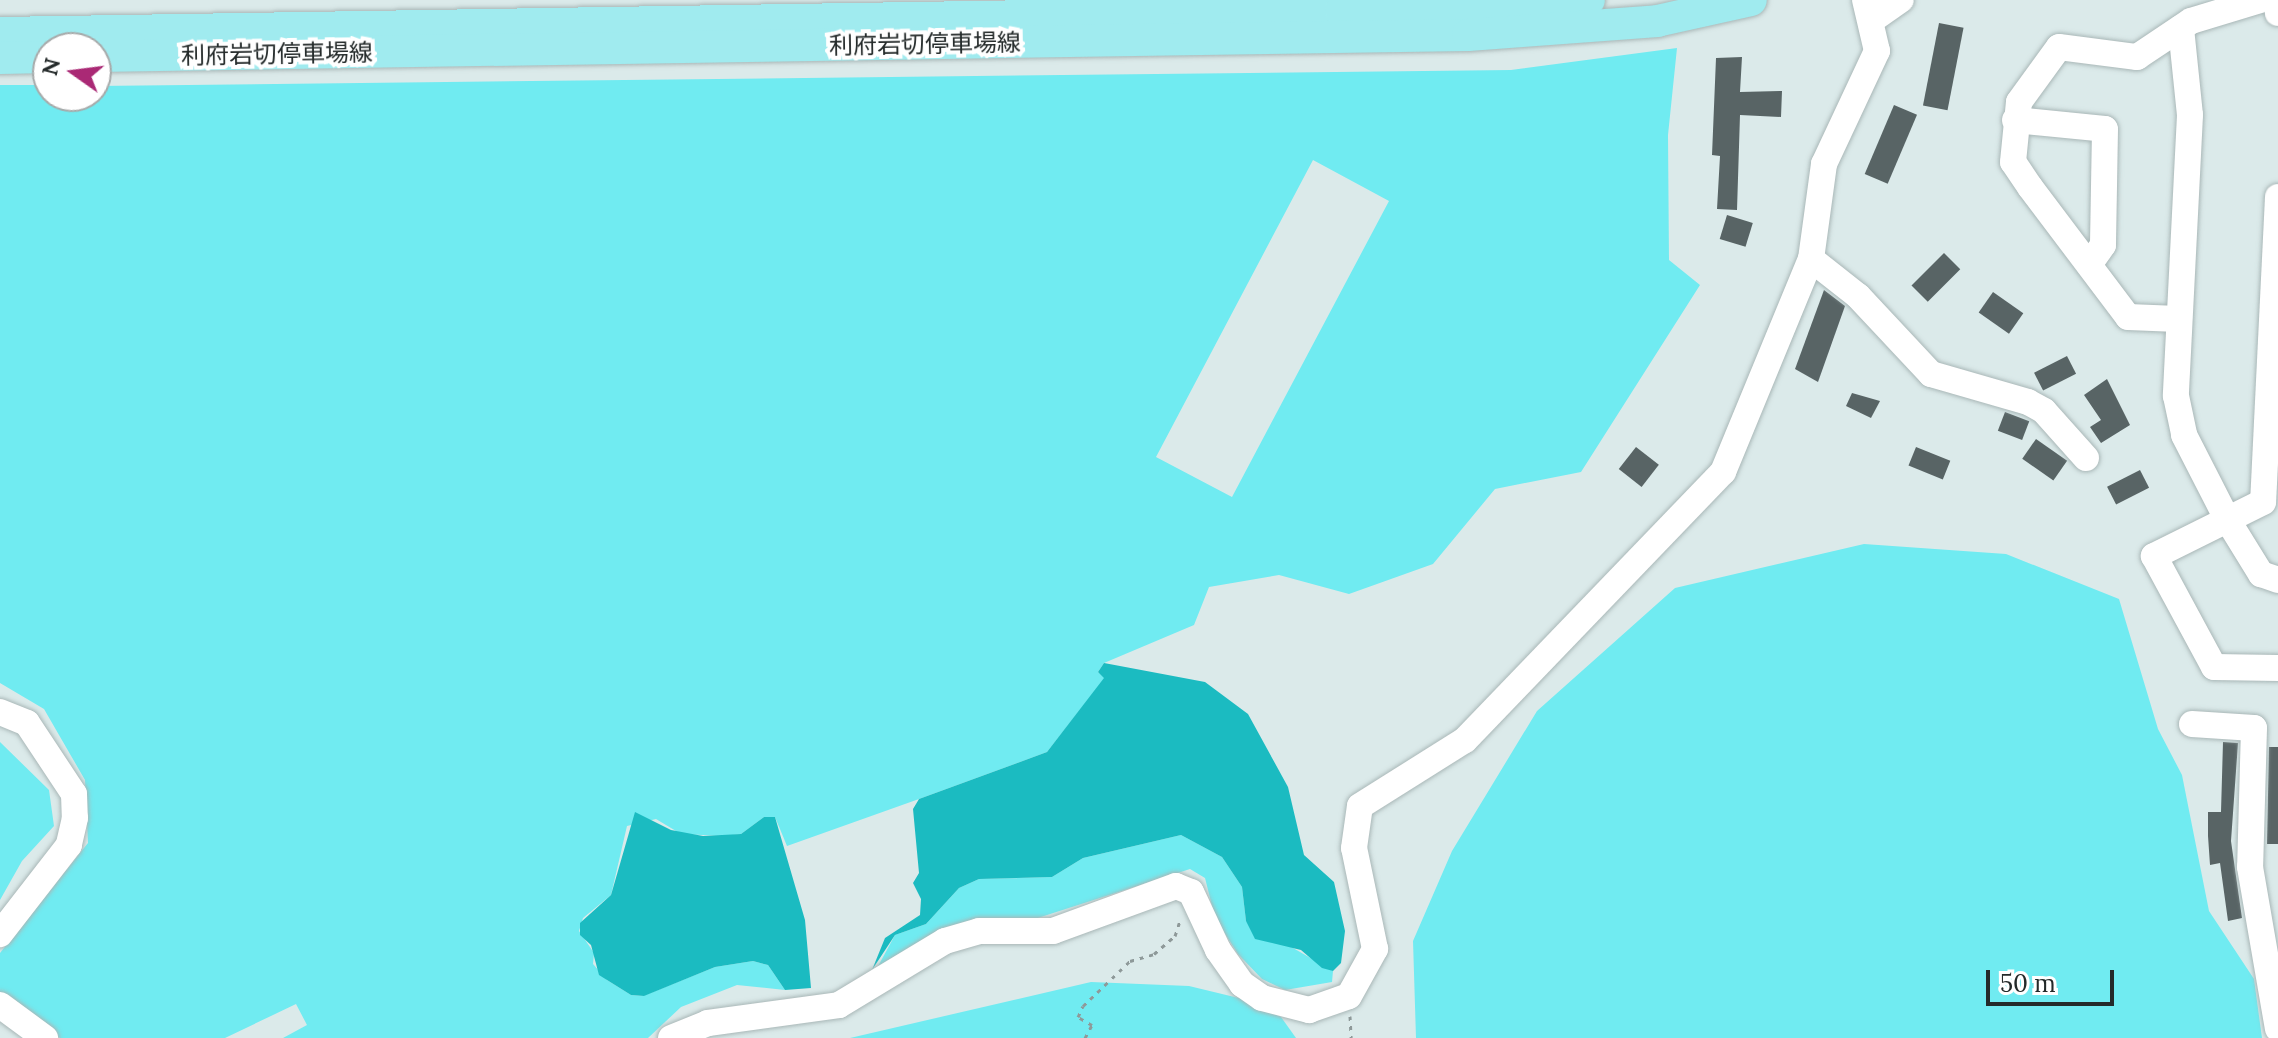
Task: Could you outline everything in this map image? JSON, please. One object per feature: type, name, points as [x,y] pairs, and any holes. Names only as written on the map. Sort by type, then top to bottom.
[{"type":"main road","name":"利府岩切停車場線","points":[[0,33],[1341,11],[1589,0]]},
{"type":"main road","name":"利府岩切停車場線","points":[[112,56],[1468,35],[1657,21],[1751,0]]},
{"type":"main road","points":[[0,58],[32,57]]},
{"type":"street","points":[[671,1038],[708,1023],[839,1005],[945,941],[979,931],[1053,931],[1158,889],[1176,886],[1191,892],[1218,950],[1242,984],[1262,998],[1309,1010],[1349,996],[1375,949],[1354,848],[1360,806],[1465,740],[1723,472],[1811,259],[1824,164],[1877,51],[1868,10],[1901,0]]},
{"type":"street","points":[[2178,319],[2128,317],[2013,162],[2019,102],[2059,47],[2137,57],[2181,28],[2260,0]]},
{"type":"street","points":[[2277,0],[2278,13]]},
{"type":"street","points":[[2181,28],[2190,115],[2176,396],[2184,435],[2227,519],[2261,574],[2278,580]]},
{"type":"street","points":[[2015,120],[2105,129],[2103,245],[2089,265]]},
{"type":"street","points":[[2278,197],[2276,321],[2263,502],[2154,556],[2214,667],[2278,668]]},
{"type":"street","points":[[1811,259],[1858,296],[1884,329],[1931,374],[2028,402],[2044,411],[2086,458]]},
{"type":"street","points":[[0,712],[27,723],[74,794],[75,818],[69,845],[0,934]]},
{"type":"street","points":[[2192,724],[2266,729],[2250,867],[2278,1029]]},
{"type":"street","points":[[0,1005],[45,1038]]},
{"type":"path","points":[[1085,1038],[1092,1025],[1078,1017],[1083,1006],[1130,961],[1154,954],[1175,936],[1191,892]]},
{"type":"shaded area","points":[[1677,48],[1668,135],[1669,260],[1700,285],[1581,472],[1495,489],[1433,564],[1349,594],[1279,575],[1209,587],[1194,625],[1104,663],[1098,672],[1105,678],[1047,752],[787,846],[775,817],[764,817],[741,834],[724,836],[681,834],[656,819],[627,826],[611,895],[583,918],[579,931],[594,953],[593,964],[607,980],[631,995],[643,996],[715,967],[753,961],[768,965],[785,990],[737,985],[681,1007],[648,1038],[283,1038],[307,1025],[296,1004],[225,1038],[60,1038],[0,995],[0,953],[88,843],[85,780],[44,709],[0,683],[0,85],[32,85],[32,112],[112,112],[112,86],[1511,70]],"holes":[[[1313,160],[1389,201],[1232,497],[1156,457]]]},
{"type":"shaded area","points":[[1864,544],[2006,554],[2119,599],[2158,729],[2182,775],[2209,911],[2254,979],[2262,1038],[1416,1038],[1413,941],[1452,851],[1537,711],[1675,588]]},
{"type":"shaded area","points":[[1104,663],[1205,682],[1248,714],[1288,787],[1304,855],[1334,882],[1345,931],[1341,963],[1333,971],[1322,968],[1301,950],[1255,939],[1246,921],[1242,887],[1222,857],[1181,835],[1083,858],[1052,877],[979,879],[959,888],[926,924],[895,935],[872,970],[885,938],[920,915],[921,899],[913,883],[919,873],[913,809],[919,799],[1047,752],[1104,678],[1098,672]]},
{"type":"shaded area","points":[[0,742],[49,790],[54,826],[22,861],[0,900]]},
{"type":"shaded area","points":[[635,812],[671,830],[703,836],[741,834],[764,817],[775,817],[805,920],[811,988],[785,990],[768,965],[753,961],[715,967],[644,996],[631,995],[599,975],[591,945],[580,935],[580,923],[611,895]]},
{"type":"shaded area","points":[[1181,835],[1222,857],[1242,887],[1246,921],[1333,971],[1332,982],[1285,990],[1262,979],[1238,954],[1215,918],[1205,878],[1190,869],[876,970],[895,935],[926,924],[959,888],[979,879],[1052,877],[1083,858]]},
{"type":"shaded area","points":[[1091,982],[1189,986],[1251,1001],[1281,1017],[1296,1038],[850,1038]]},
{"type":"building","points":[[1939,23],[1964,28],[1948,110],[1923,105]]},
{"type":"building","points":[[1742,57],[1740,92],[1782,91],[1781,117],[1740,115],[1737,210],[1717,209],[1720,156],[1712,155],[1716,58]]},
{"type":"building","points":[[1894,105],[1917,115],[1888,184],[1865,174]]},
{"type":"building","points":[[1727,215],[1753,223],[1746,247],[1720,239]]},
{"type":"building","points":[[1944,253],[1960,269],[1928,302],[1911,286]]},
{"type":"building","points":[[1824,290],[1845,306],[1818,382],[1795,369]]},
{"type":"building","points":[[1993,292],[2023,313],[2009,334],[1979,312]]},
{"type":"building","points":[[2067,356],[2076,374],[2043,391],[2034,373]]},
{"type":"building","points":[[2107,379],[2130,425],[2101,443],[2090,427],[2101,420],[2084,395]]},
{"type":"building","points":[[1852,393],[1880,401],[1871,418],[1846,406]]},
{"type":"building","points":[[2005,412],[2029,421],[2022,440],[1998,431]]},
{"type":"building","points":[[2036,439],[2067,461],[2053,480],[2022,459]]},
{"type":"building","points":[[1636,447],[1659,465],[1642,487],[1619,469]]},
{"type":"building","points":[[1916,447],[1950,461],[1943,479],[1909,466]]},
{"type":"building","points":[[2140,470],[2149,488],[2116,505],[2107,487]]},
{"type":"building","points":[[2223,742],[2238,743],[2231,841],[2242,918],[2228,921],[2220,863],[2210,865],[2208,836],[2208,812],[2221,812]]},
{"type":"building","points":[[2269,747],[2278,747],[2278,844],[2267,844]]}]
